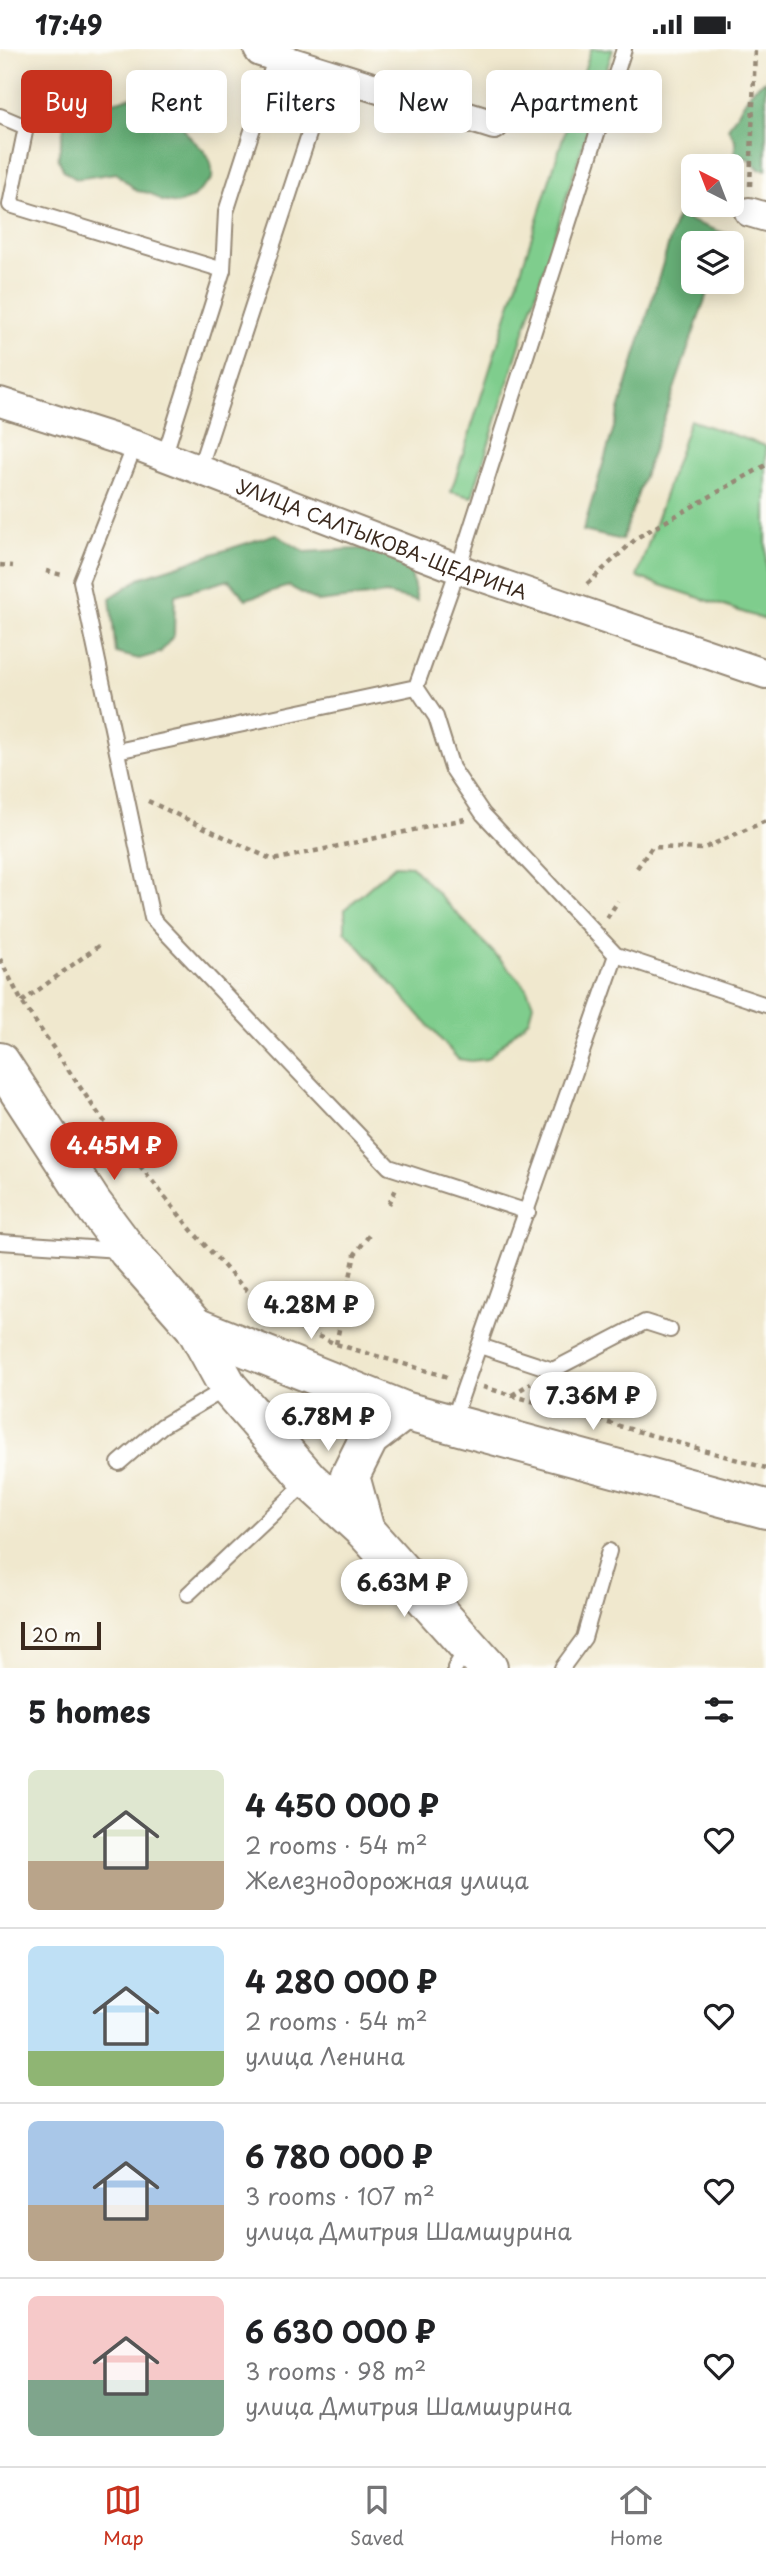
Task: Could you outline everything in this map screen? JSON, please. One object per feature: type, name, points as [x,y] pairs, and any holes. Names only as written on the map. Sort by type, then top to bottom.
[{"type":"street","points":[[267,53],[320,70]]},
{"type":"street","points":[[360,83],[486,122]]},
{"type":"street","name":"УЛИЦА САЛТЫКОВА-ЩЕДРИНА","points":[[0,402],[135,445],[458,569],[766,674]]},
{"type":"street","points":[[0,1062],[60,1156],[128,1251],[195,1327],[228,1387],[309,1480],[365,1531],[470,1661]]},
{"type":"street","points":[[195,1327],[404,1411],[766,1509]]},
{"type":"street","points":[[365,1531],[350,1476],[369,1438],[404,1411]]},
{"type":"lane","points":[[416,687],[458,569],[624,49]]},
{"type":"lane","points":[[164,457],[223,270],[226,212],[267,53]]},
{"type":"lane","points":[[0,116],[26,127],[10,205],[223,270]]},
{"type":"lane","points":[[199,470],[309,133]]},
{"type":"lane","points":[[135,445],[81,581],[152,918],[389,1167],[528,1212]]},
{"type":"lane","points":[[117,751],[416,687]]},
{"type":"lane","points":[[416,687],[436,717],[452,768],[483,814],[616,955],[766,1005]]},
{"type":"lane","points":[[452,1424],[616,955]]},
{"type":"lane","points":[[0,1242],[128,1251]]},
{"type":"lane","points":[[480,1346],[553,1370],[645,1322],[670,1330]]},
{"type":"lane","points":[[119,1463],[162,1426],[228,1387]]},
{"type":"lane","points":[[188,1594],[309,1480]]},
{"type":"lane","points":[[562,1668],[584,1637],[609,1551]]},
{"type":"path","points":[[755,49],[758,214]]},
{"type":"path","points":[[564,606],[638,537],[766,465]]},
{"type":"path","points":[[0,565],[13,566]]},
{"type":"path","points":[[125,790],[273,860],[483,814]]},
{"type":"path","points":[[637,868],[652,847],[702,849],[766,821]]},
{"type":"path","points":[[22,1002],[101,944]]},
{"type":"path","points":[[0,959],[22,1002],[97,1112],[194,1232],[243,1287],[288,1323],[336,1344],[766,1468]]},
{"type":"path","points":[[336,1344],[355,1254],[370,1234]]},
{"type":"green space","points":[[591,49],[613,49],[606,70],[584,70]]},
{"type":"green space","points":[[766,80],[766,170],[759,169],[744,157],[744,154],[735,154],[735,140],[728,128],[752,90]]},
{"type":"green space","points":[[126,98],[126,133],[187,133],[210,160],[212,179],[191,199],[177,204],[162,201],[150,193],[137,191],[116,173],[76,179],[64,171],[58,158],[63,133],[112,133],[112,102]]},
{"type":"green space","points":[[564,133],[587,133],[472,497],[451,492]]},
{"type":"green space","points":[[677,216],[719,231],[681,231],[681,294],[707,294],[622,540],[583,531]]},
{"type":"green space","points":[[690,420],[766,446],[766,620],[637,577]]},
{"type":"green space","points":[[275,534],[305,552],[391,547],[408,559],[417,601],[386,594],[318,602],[289,586],[246,599],[229,580],[175,595],[174,635],[160,653],[139,659],[116,653],[110,598],[142,577]]},
{"type":"green space","points":[[395,865],[412,866],[526,987],[533,1004],[529,1019],[487,1059],[458,1059],[345,931],[345,909]]}]
